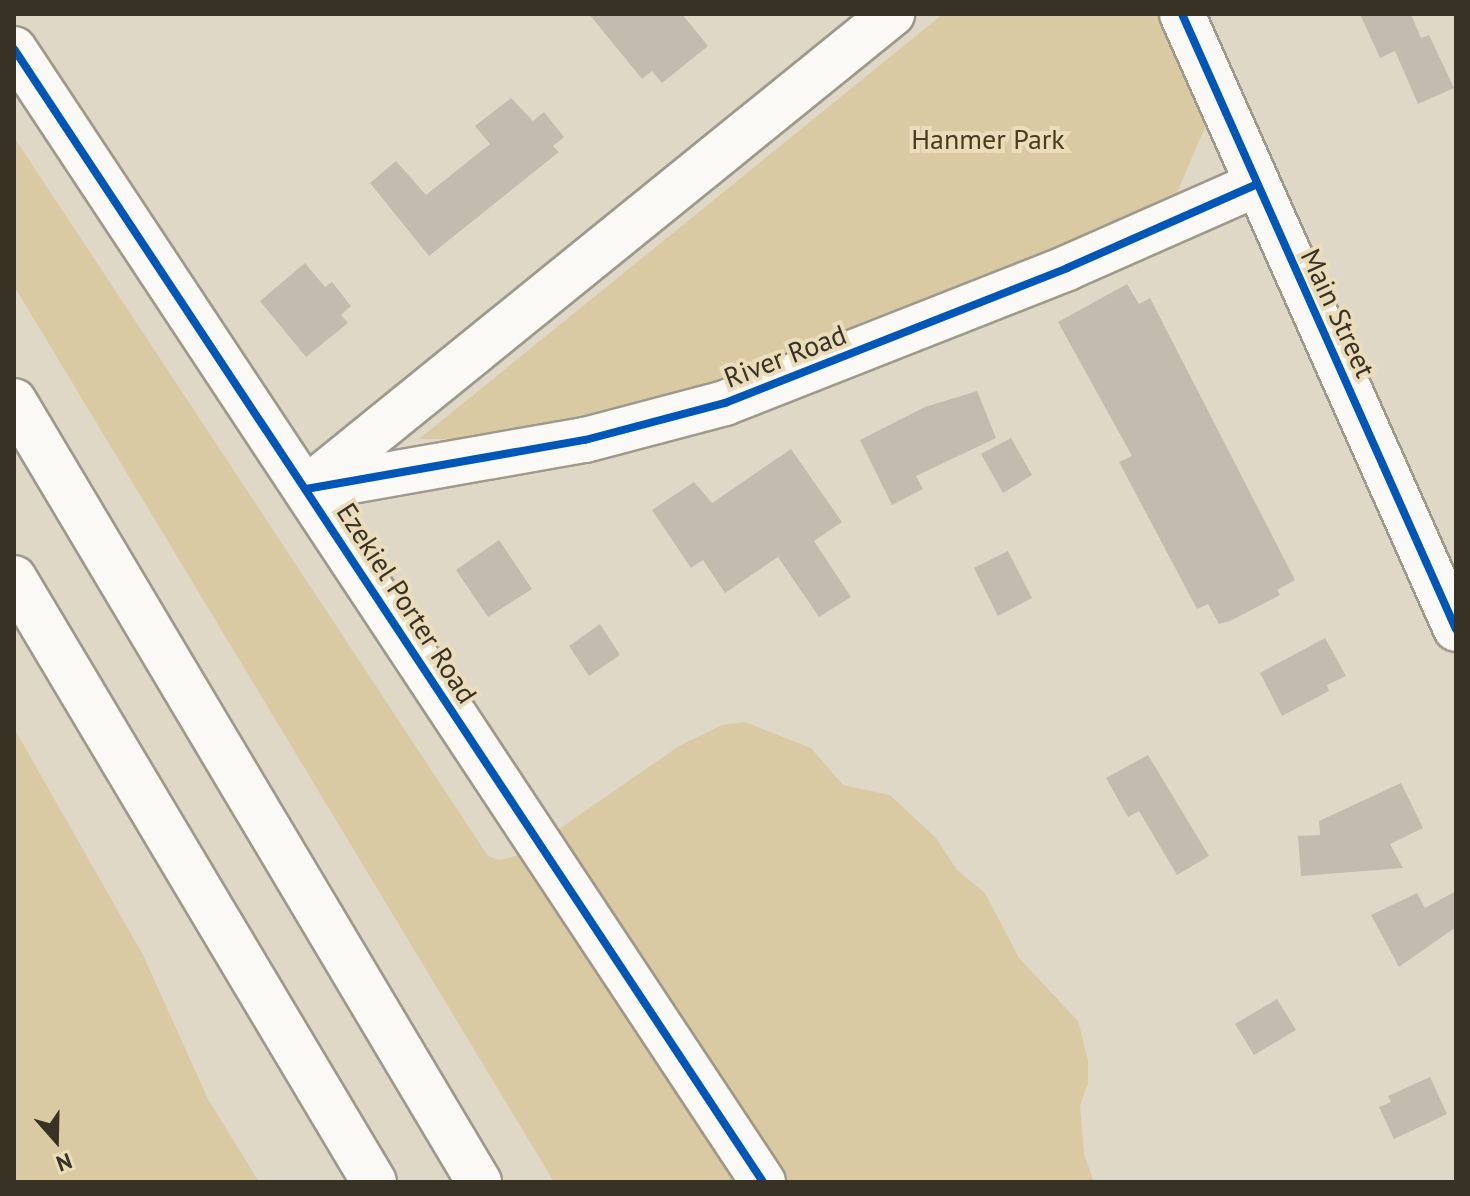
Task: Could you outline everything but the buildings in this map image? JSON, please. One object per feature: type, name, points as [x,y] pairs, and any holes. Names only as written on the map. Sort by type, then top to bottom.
[{"type":"main road","points":[[306,489],[892,14]]},
{"type":"main road","name":"Main Street","points":[[1182,14],[1255,185],[1456,629]]},
{"type":"main road","name":"Ezekiel Porter Road","points":[[14,49],[763,1182]]},
{"type":"main road","name":"River Road","points":[[306,489],[585,440],[725,403],[1067,268],[1255,185]]},
{"type":"main road","points":[[14,401],[479,1182]]},
{"type":"main road","points":[[14,578],[374,1182]]},
{"type":"green space","name":"Hanmer Park","points":[[943,14],[1160,14],[1205,127],[1174,200],[670,398],[461,439],[419,439]]},
{"type":"green space","points":[[14,137],[488,856],[500,860],[523,854],[679,746],[722,725],[745,722],[811,748],[843,785],[890,795],[936,838],[957,870],[985,893],[1019,958],[1078,1021],[1088,1060],[1088,1084],[1080,1105],[1084,1154],[1094,1182],[554,1182],[14,286]]},
{"type":"green space","points":[[14,728],[143,955],[208,1099],[259,1182],[14,1182]]},
{"type":"cycle path","points":[[1182,14],[1456,629]]},
{"type":"cycle path","points":[[14,49],[763,1182]]},
{"type":"cycle path","points":[[306,489],[585,440],[725,403],[1067,268],[1255,185]]}]
